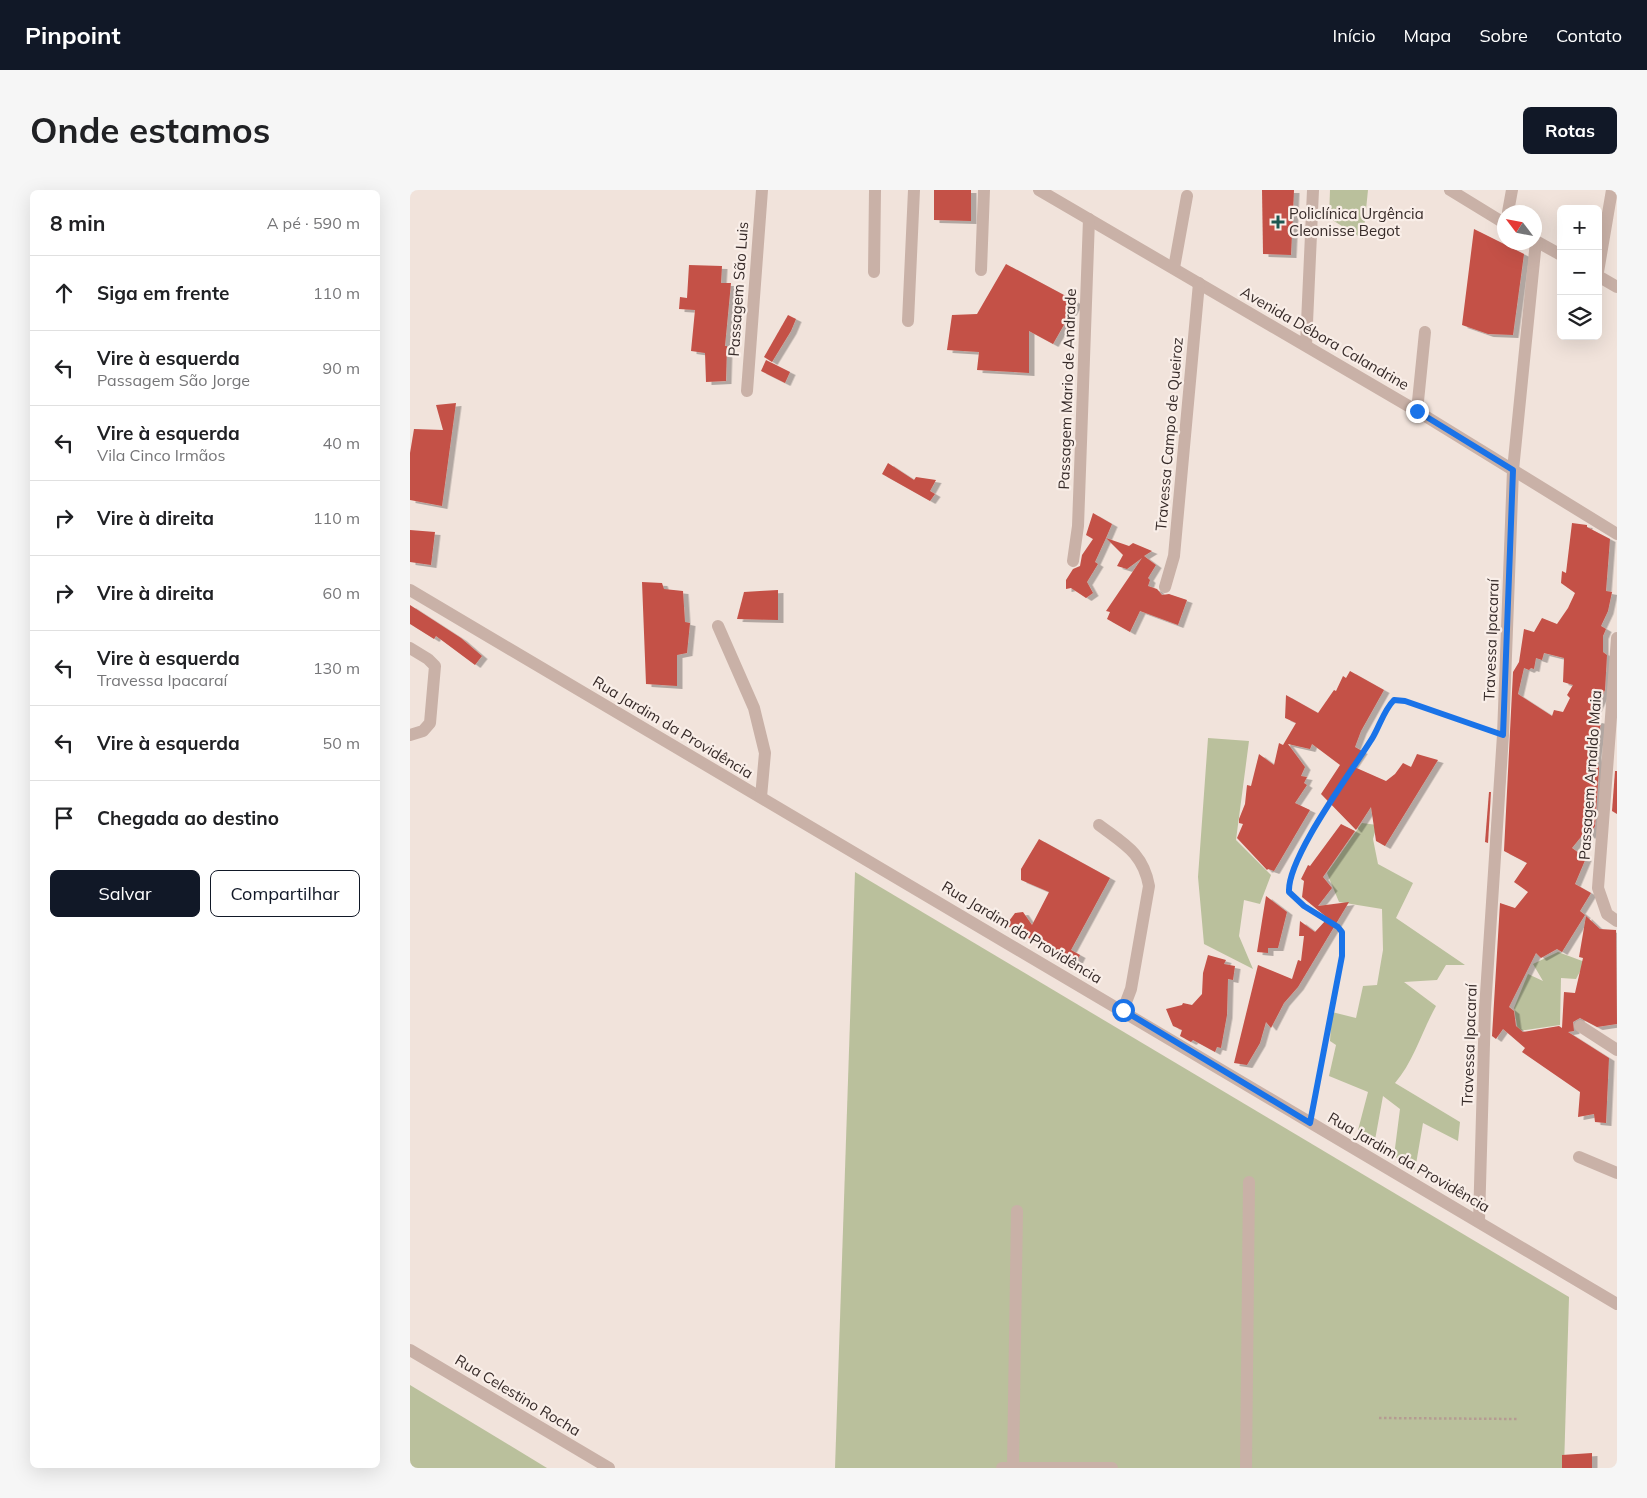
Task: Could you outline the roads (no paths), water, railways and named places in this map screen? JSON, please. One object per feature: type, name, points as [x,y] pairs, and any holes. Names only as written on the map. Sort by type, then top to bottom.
[{"type":"street","name":"Passagem São Luis","points":[[747,391],[762,190]]},
{"type":"street","points":[[874,272],[875,190]]},
{"type":"street","points":[[908,321],[914,190]]},
{"type":"street","points":[[981,270],[984,190]]},
{"type":"street","name":"Avenida Débora Calandrine","points":[[1039,190],[1417,411],[1617,534]]},
{"type":"street","points":[[1306,345],[1313,190]]},
{"type":"street","points":[[1450,190],[1497,219]]},
{"type":"street","points":[[1509,205],[1512,190]]},
{"type":"street","points":[[1602,250],[1612,190]]},
{"type":"street","points":[[1174,268],[1187,196]]},
{"type":"street","name":"Passagem Mario de Andrade","points":[[1073,561],[1078,526],[1089,219]]},
{"type":"street","points":[[1542,244],[1557,253]]},
{"type":"street","name":"Travessa Ipacaraí","points":[[1479,1221],[1485,1009],[1503,735],[1513,470],[1534,250]]},
{"type":"street","points":[[1602,278],[1617,287]]},
{"type":"street","name":"Travessa Campo de Queiroz","points":[[1165,588],[1174,556],[1199,283]]},
{"type":"street","points":[[1417,411],[1425,332]]},
{"type":"street","name":"Rua Jardim da Providência","points":[[410,590],[1123,1010],[1617,1304]]},
{"type":"street","points":[[718,626],[754,708],[765,753],[761,797]]},
{"type":"street","name":"Passagem Arnaldo Maia","points":[[1612,917],[1598,888],[1617,638]]},
{"type":"street","points":[[410,648],[428,659],[434,666],[430,723],[423,731],[410,735]]},
{"type":"street","points":[[1099,825],[1137,854],[1146,869],[1149,886],[1131,989],[1123,1010]]},
{"type":"street","points":[[1580,1026],[1617,1050]]},
{"type":"street","points":[[1579,1157],[1617,1173]]},
{"type":"street","points":[[1246,1468],[1249,1182]]},
{"type":"street","points":[[1017,1211],[1008,1467],[1112,1468]]},
{"type":"street","name":"Rua Celestino Rocha","points":[[410,1350],[609,1468]]},
{"type":"place","name":"Policlínica Urgência Cleonisse Begot","points":[[1278,222]]}]
